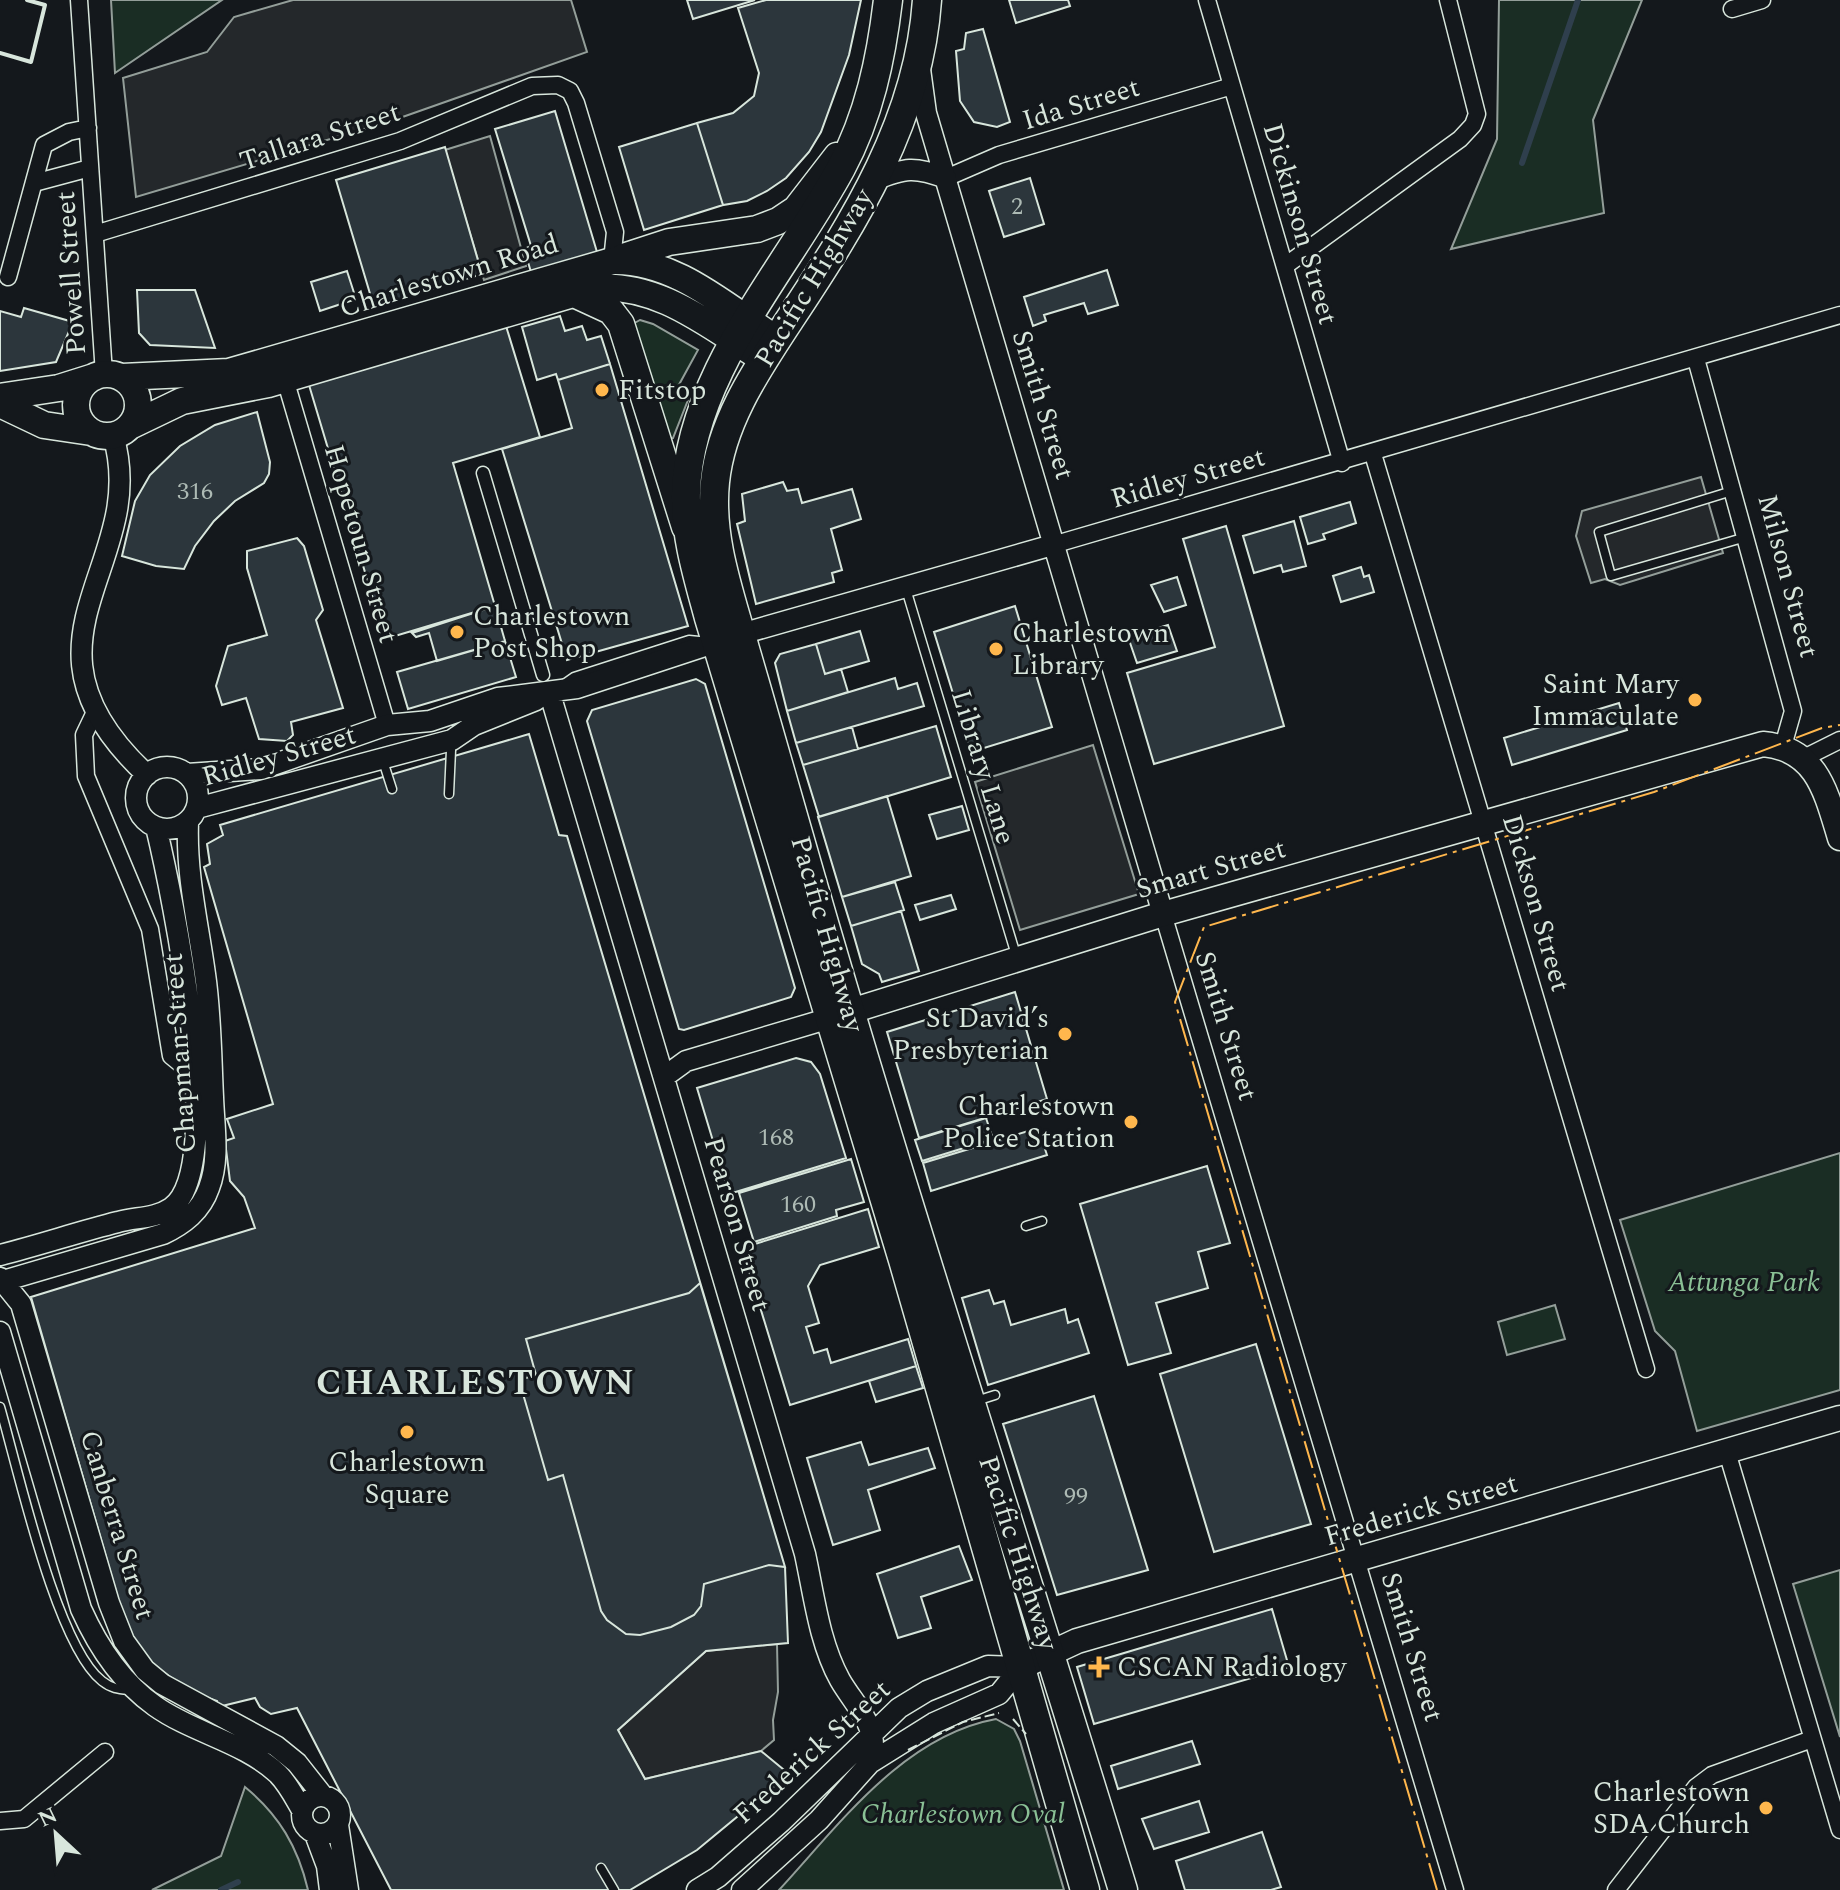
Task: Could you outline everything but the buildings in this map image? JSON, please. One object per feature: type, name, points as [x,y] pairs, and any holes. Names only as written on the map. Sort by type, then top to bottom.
[{"type":"highway","name":"Pacific Highway","points":[[888,0],[880,61],[859,127],[842,167],[741,332],[703,405],[692,445],[686,492],[688,533],[729,638],[840,1014],[1085,1890]]},
{"type":"highway","name":"Pacific Highway","points":[[729,638],[715,480],[729,428],[769,349],[874,180],[901,124],[920,65],[927,0]]},
{"type":"highway","name":"Pacific Highway","points":[[840,1014],[982,1399],[1051,1652],[1123,1890]]},
{"type":"main road","points":[[612,261],[669,242],[757,229],[788,216],[859,127]]},
{"type":"main road","name":"Charlestown Road","points":[[0,397],[59,388],[107,376],[200,376],[260,365],[612,261],[638,261],[659,267],[695,285],[741,332]]},
{"type":"main road","name":"Charlestown Road","points":[[111,431],[182,401],[285,379],[572,293],[614,286],[643,290],[666,299],[741,332],[769,349]]},
{"type":"main road","points":[[572,293],[611,311],[621,324],[677,512],[688,533]]},
{"type":"main road","points":[[0,404],[44,425],[111,431],[136,417],[136,395],[107,376],[78,393],[76,403],[82,424],[111,431]]},
{"type":"main road","name":"Smart Street","points":[[840,1014],[1163,914],[1737,749],[1763,744],[1793,752]]},
{"type":"main road","points":[[1793,752],[1819,780],[1840,838]]},
{"type":"main road","name":"Frederick Street","points":[[1021,1667],[1051,1652],[1840,1418]]},
{"type":"street","name":"Powell Street","points":[[79,0],[107,376]]},
{"type":"street","name":"Dickinson Street","points":[[1207,0],[1342,463]]},
{"type":"street","points":[[1285,266],[1460,139],[1473,125],[1477,114],[1448,0]]},
{"type":"street","points":[[1732,9],[1762,0]]},
{"type":"street","name":"Smith Street","points":[[920,65],[926,113],[1455,1890]]},
{"type":"street","name":"Tallara Street","points":[[95,234],[400,141],[532,86],[558,85],[570,91],[576,103],[615,232],[612,261]]},
{"type":"street","name":"Ida Street","points":[[946,178],[999,155],[1232,86]]},
{"type":"street","name":"Powell Street","points":[[8,277],[14,245],[44,145],[69,132],[88,128]]},
{"type":"street","name":"Powell Street","points":[[34,183],[90,168]]},
{"type":"street","points":[[874,180],[902,169],[921,168],[946,178]]},
{"type":"street","name":"Ridley Street","points":[[187,774],[261,769],[379,729],[430,721],[547,684],[729,638],[906,588],[1840,315]]},
{"type":"street","name":"Milson Street","points":[[1696,359],[1793,711],[1793,752]]},
{"type":"street","name":"Hopetoun Street","points":[[285,379],[379,729]]},
{"type":"street","points":[[111,431],[120,463],[117,497],[81,621],[77,644],[80,673],[95,712],[120,753],[147,775]]},
{"type":"street","name":"Dickson Street","points":[[1373,454],[1646,1369]]},
{"type":"street","points":[[483,473],[547,684]]},
{"type":"street","name":"Ridley Street","points":[[192,815],[379,757],[450,740],[547,684]]},
{"type":"street","name":"Pearson Street","points":[[547,684],[805,1554],[825,1644],[844,1686],[873,1729]]},
{"type":"street","name":"Chapman Street","points":[[95,712],[84,735],[86,776],[150,929],[171,1056],[182,1065],[193,1065]]},
{"type":"street","points":[[445,716],[453,725],[450,740]]},
{"type":"street","name":"Ridley Street","points":[[379,729],[370,746],[379,757]]},
{"type":"street","points":[[1793,752],[1840,740]]},
{"type":"street","points":[[167,768],[187,774],[198,793],[192,815],[174,829],[156,827],[138,808],[137,790],[147,775],[167,768]]},
{"type":"street","name":"Chapman Street","points":[[1,1280],[163,1234],[182,1225],[195,1213],[209,1190],[216,1166],[216,1138],[209,1006],[189,875],[192,815]]},
{"type":"street","name":"Chapman Street","points":[[0,1255],[121,1221],[159,1214],[183,1197],[193,1170],[193,1065],[184,963],[156,827]]},
{"type":"street","name":"Smart Street","points":[[664,1077],[686,1061],[840,1014]]},
{"type":"street","name":"Canberra Street","points":[[1,1280],[21,1304],[109,1603],[124,1641],[139,1663],[162,1684],[276,1746],[297,1763],[323,1796]]},
{"type":"street","name":"Canberra Street","points":[[0,1332],[4,1367],[81,1609],[105,1654],[135,1690],[186,1724],[265,1764],[281,1776],[302,1810]]},
{"type":"street","points":[[1727,1452],[1840,1830]]},
{"type":"street","name":"Frederick Street","points":[[697,1890],[718,1877],[781,1822],[873,1729],[927,1691],[988,1666],[1021,1667]]},
{"type":"street","name":"Frederick Street","points":[[742,1890],[810,1829],[870,1763],[934,1723],[999,1694],[1021,1667]]},
{"type":"street","points":[[870,1763],[874,1751],[873,1729]]},
{"type":"street","points":[[1616,1890],[1696,1787],[1712,1775],[1812,1739]]},
{"type":"street","points":[[0,1821],[24,1819],[105,1752]]},
{"type":"street","points":[[330,1890],[327,1866],[315,1834],[303,1822],[302,1810],[309,1800],[323,1796],[336,1803],[348,1890]]},
{"type":"street","points":[[315,1834],[327,1834],[338,1825]]},
{"type":"lane","points":[[1734,491],[1599,532],[1611,576],[1747,536]]},
{"type":"lane","name":"Library Lane","points":[[906,588],[1017,959]]},
{"type":"lane","points":[[449,794],[450,740]]},
{"type":"lane","points":[[379,757],[392,789]]},
{"type":"lane","points":[[1026,1226],[1042,1221]]},
{"type":"lane","name":"Canberra Street","points":[[0,1407],[57,1605],[73,1643],[100,1680],[114,1689],[135,1690]]},
{"type":"lane","points":[[601,1868],[614,1890]]},
{"type":"green space","points":[[111,0],[222,0],[115,73]]},
{"type":"green space","points":[[1499,0],[1642,0],[1593,120],[1604,213],[1451,249],[1497,139]]},
{"type":"green space","points":[[640,320],[653,324],[698,350],[675,392],[688,400],[673,438],[663,439],[631,325]]},
{"type":"green space","name":"Attunga Park","points":[[1840,1153],[1840,1390],[1697,1431],[1675,1351],[1655,1331],[1620,1220]]},
{"type":"green space","points":[[1555,1305],[1565,1339],[1507,1355],[1498,1322]]},
{"type":"green space","points":[[1840,1570],[1840,1737],[1793,1584]]},
{"type":"green space","name":"Charlestown Oval","points":[[996,1719],[1014,1729],[1020,1741],[1064,1890],[779,1890],[875,1786],[902,1763],[962,1729]]},
{"type":"green space","points":[[245,1787],[268,1809],[286,1833],[299,1860],[308,1890],[152,1890],[221,1856]]},
{"type":"shaded area","points":[[293,0],[571,0],[587,52],[394,120],[136,197],[123,78],[207,52],[234,17]]},
{"type":"shaded area","points":[[490,136],[526,266],[484,280],[445,150]]},
{"type":"shaded area","points":[[1701,477],[1723,553],[1620,585],[1605,579],[1591,583],[1576,536],[1582,511]]},
{"type":"shaded area","points":[[1093,745],[1139,894],[1020,930],[975,782]]},
{"type":"shaded area","points":[[777,1644],[778,1692],[773,1720],[774,1740],[761,1751],[645,1779],[618,1730],[706,1651]]},
{"type":"waterway","points":[[1522,163],[1578,0]]},
{"type":"waterway","points":[[221,1890],[238,1882]]},
{"type":"fence","points":[[908,1750],[963,1722],[999,1713]]},
{"type":"fence","points":[[1013,1719],[1026,1734]]},
{"type":"wall","points":[[0,53],[31,62],[45,5],[27,0]]},
{"type":"power","points":[[1437,1890],[1175,1002],[1204,927],[1654,792],[1822,728],[1840,725]]},
{"type":"place","name":"Fitstop","points":[[602,390]]},
{"type":"place","name":"Charlestown Post Shop","points":[[457,632]]},
{"type":"place","name":"Charlestown Library","points":[[996,649]]},
{"type":"place","name":"Saint Mary Immaculate","points":[[1695,700]]},
{"type":"place","name":"St David’s Presbyterian","points":[[1065,1034]]},
{"type":"place","name":"Charlestown Police Station","points":[[1131,1122]]},
{"type":"place","name":"Charlestown Square","points":[[407,1432]]},
{"type":"place","name":"CSCAN Radiology","points":[[1099,1667]]},
{"type":"place","name":"Charlestown SDA Church","points":[[1766,1808]]},
{"type":"district","name":"CHARLESTOWN","points":[[476,1383]]}]
